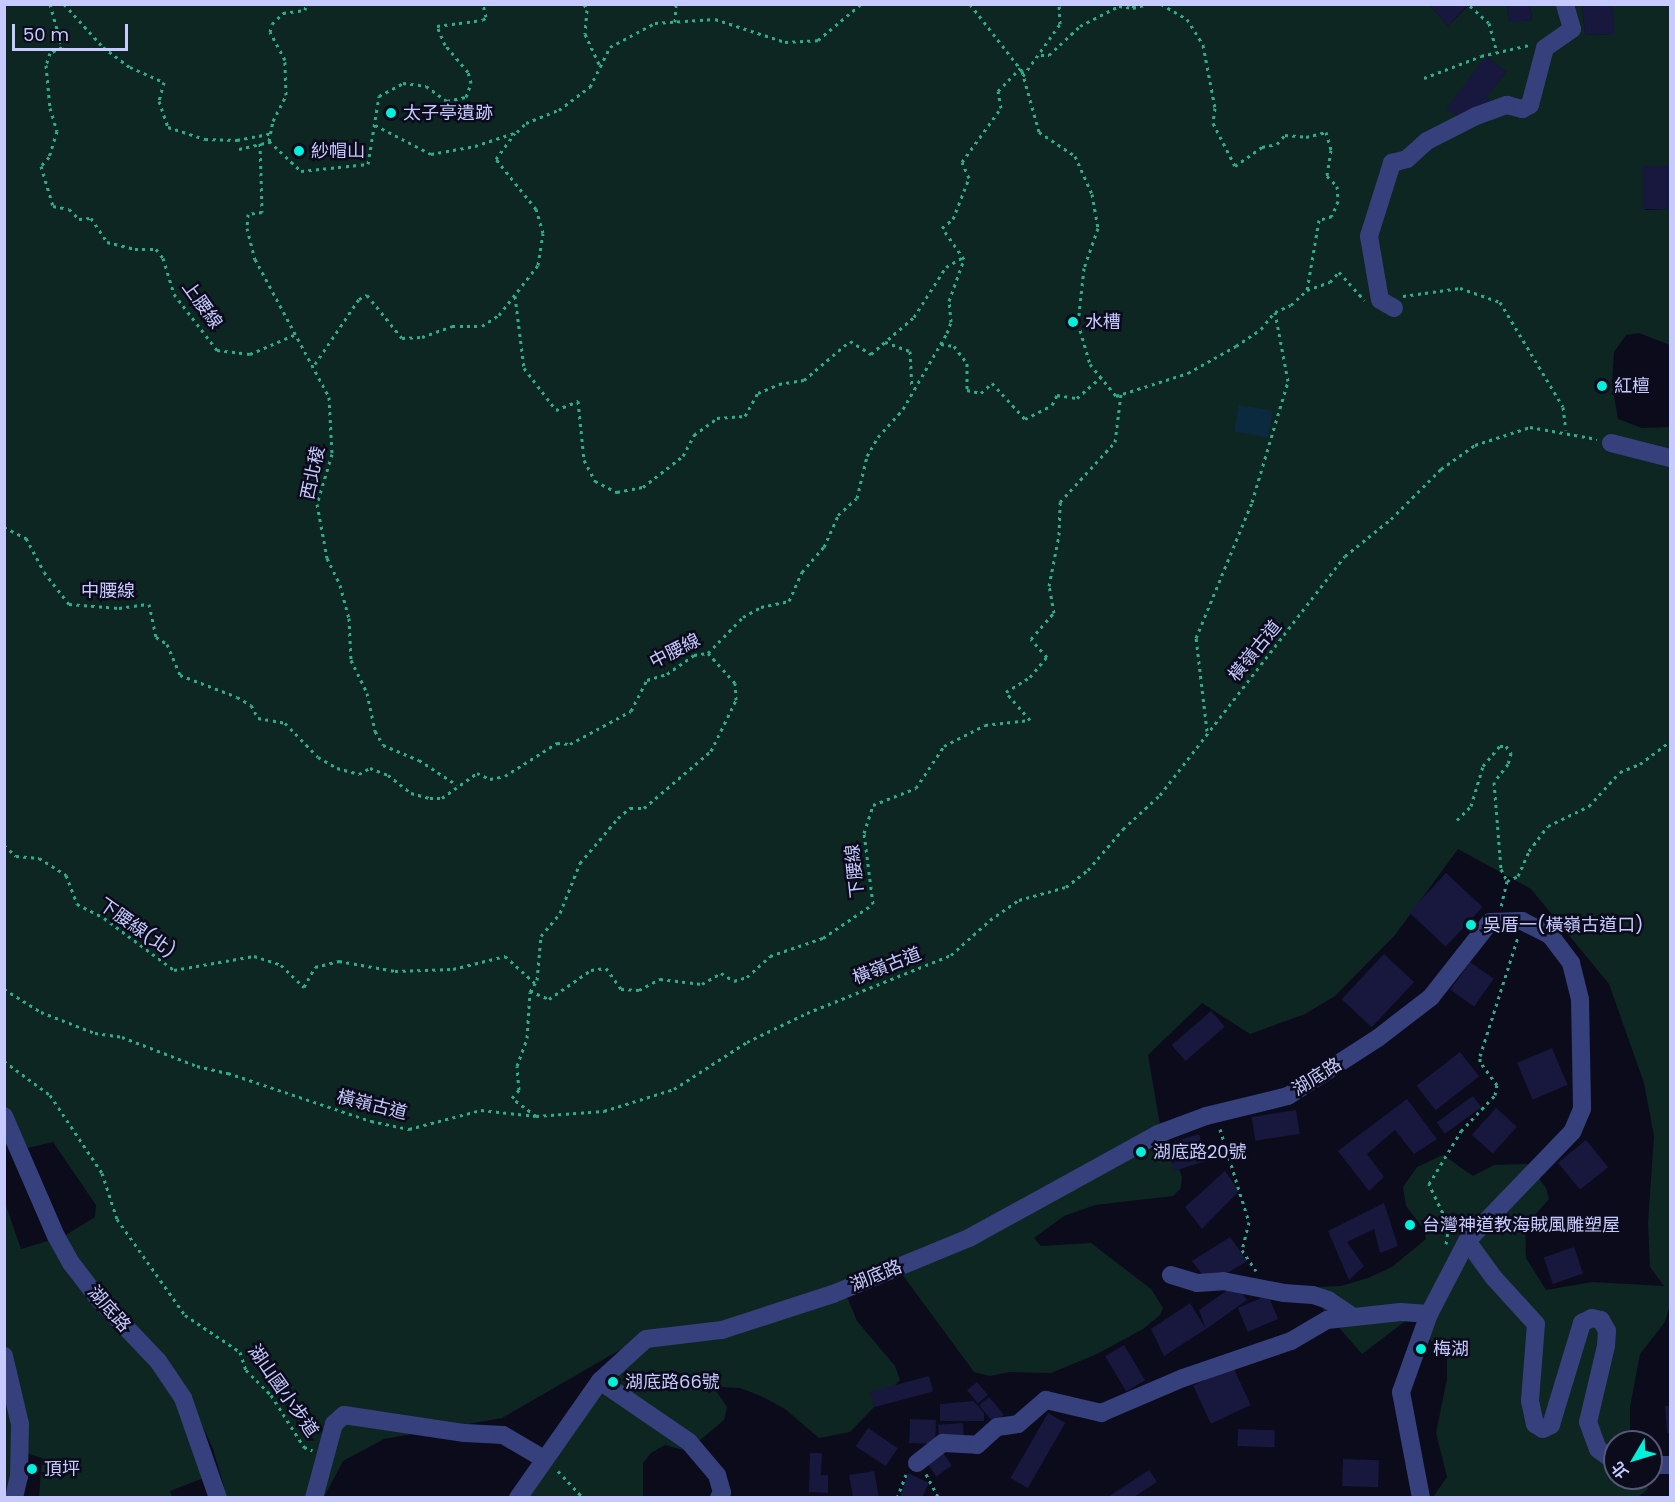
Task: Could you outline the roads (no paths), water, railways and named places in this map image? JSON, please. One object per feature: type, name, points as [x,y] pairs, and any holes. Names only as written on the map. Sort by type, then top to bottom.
[{"type":"street","points":[[1387,304],[1369,236],[1392,163],[1407,159],[1427,141],[1476,116],[1507,105],[1522,109],[1530,105],[1545,48],[1572,29],[1565,4]]},
{"type":"street","points":[[1611,443],[1671,458]]},
{"type":"street","name":"湖底路","points":[[518,1497],[600,1381],[646,1339],[722,1330],[833,1294],[969,1238],[1158,1134],[1206,1116],[1288,1096],[1378,1038],[1431,996],[1479,934],[1499,919],[1522,921],[1550,935],[1571,963],[1580,1000],[1582,1109],[1572,1132],[1467,1241]]},
{"type":"street","name":"湖底路","points":[[4,1116],[56,1236],[71,1263],[98,1298],[159,1361],[183,1398],[218,1497]]},
{"type":"street","points":[[1421,1497],[1401,1392],[1444,1279],[1467,1241],[1494,1278],[1536,1324],[1530,1401],[1535,1424],[1543,1429],[1551,1425],[1582,1323],[1592,1318],[1601,1320],[1607,1331],[1588,1422],[1598,1449],[1603,1453]]},
{"type":"street","points":[[1171,1275],[1197,1283],[1223,1281],[1267,1287],[1328,1300],[1353,1317]]},
{"type":"street","points":[[917,1463],[943,1443],[977,1445],[997,1428],[1018,1424],[1046,1400],[1101,1413],[1183,1378],[1291,1341],[1327,1320],[1401,1312],[1429,1314]]},
{"type":"street","points":[[4,1356],[20,1424],[19,1476],[14,1497]]},
{"type":"street","points":[[600,1381],[689,1442],[717,1475],[722,1492],[719,1497]]},
{"type":"street","points":[[314,1497],[334,1424],[344,1415],[465,1433],[502,1434],[544,1459]]},
{"type":"water","points":[[1239,405],[1272,411],[1268,437],[1234,432]]},
{"type":"place","name":"太子亭遺跡","points":[[391,113]]},
{"type":"place","name":"紗帽山","points":[[299,151]]},
{"type":"place","name":"水槽","points":[[1073,322]]},
{"type":"place","name":"紅檀","points":[[1602,386]]},
{"type":"place","name":"吳厝一(橫嶺古道口)","points":[[1471,925]]},
{"type":"place","name":"湖底路20號","points":[[1141,1152]]},
{"type":"place","name":"台灣神道教海賊風雕塑屋","points":[[1410,1225]]},
{"type":"place","name":"梅湖","points":[[1421,1349]]},
{"type":"place","name":"湖底路66號","points":[[613,1382]]},
{"type":"place","name":"頂坪","points":[[32,1469]]}]
